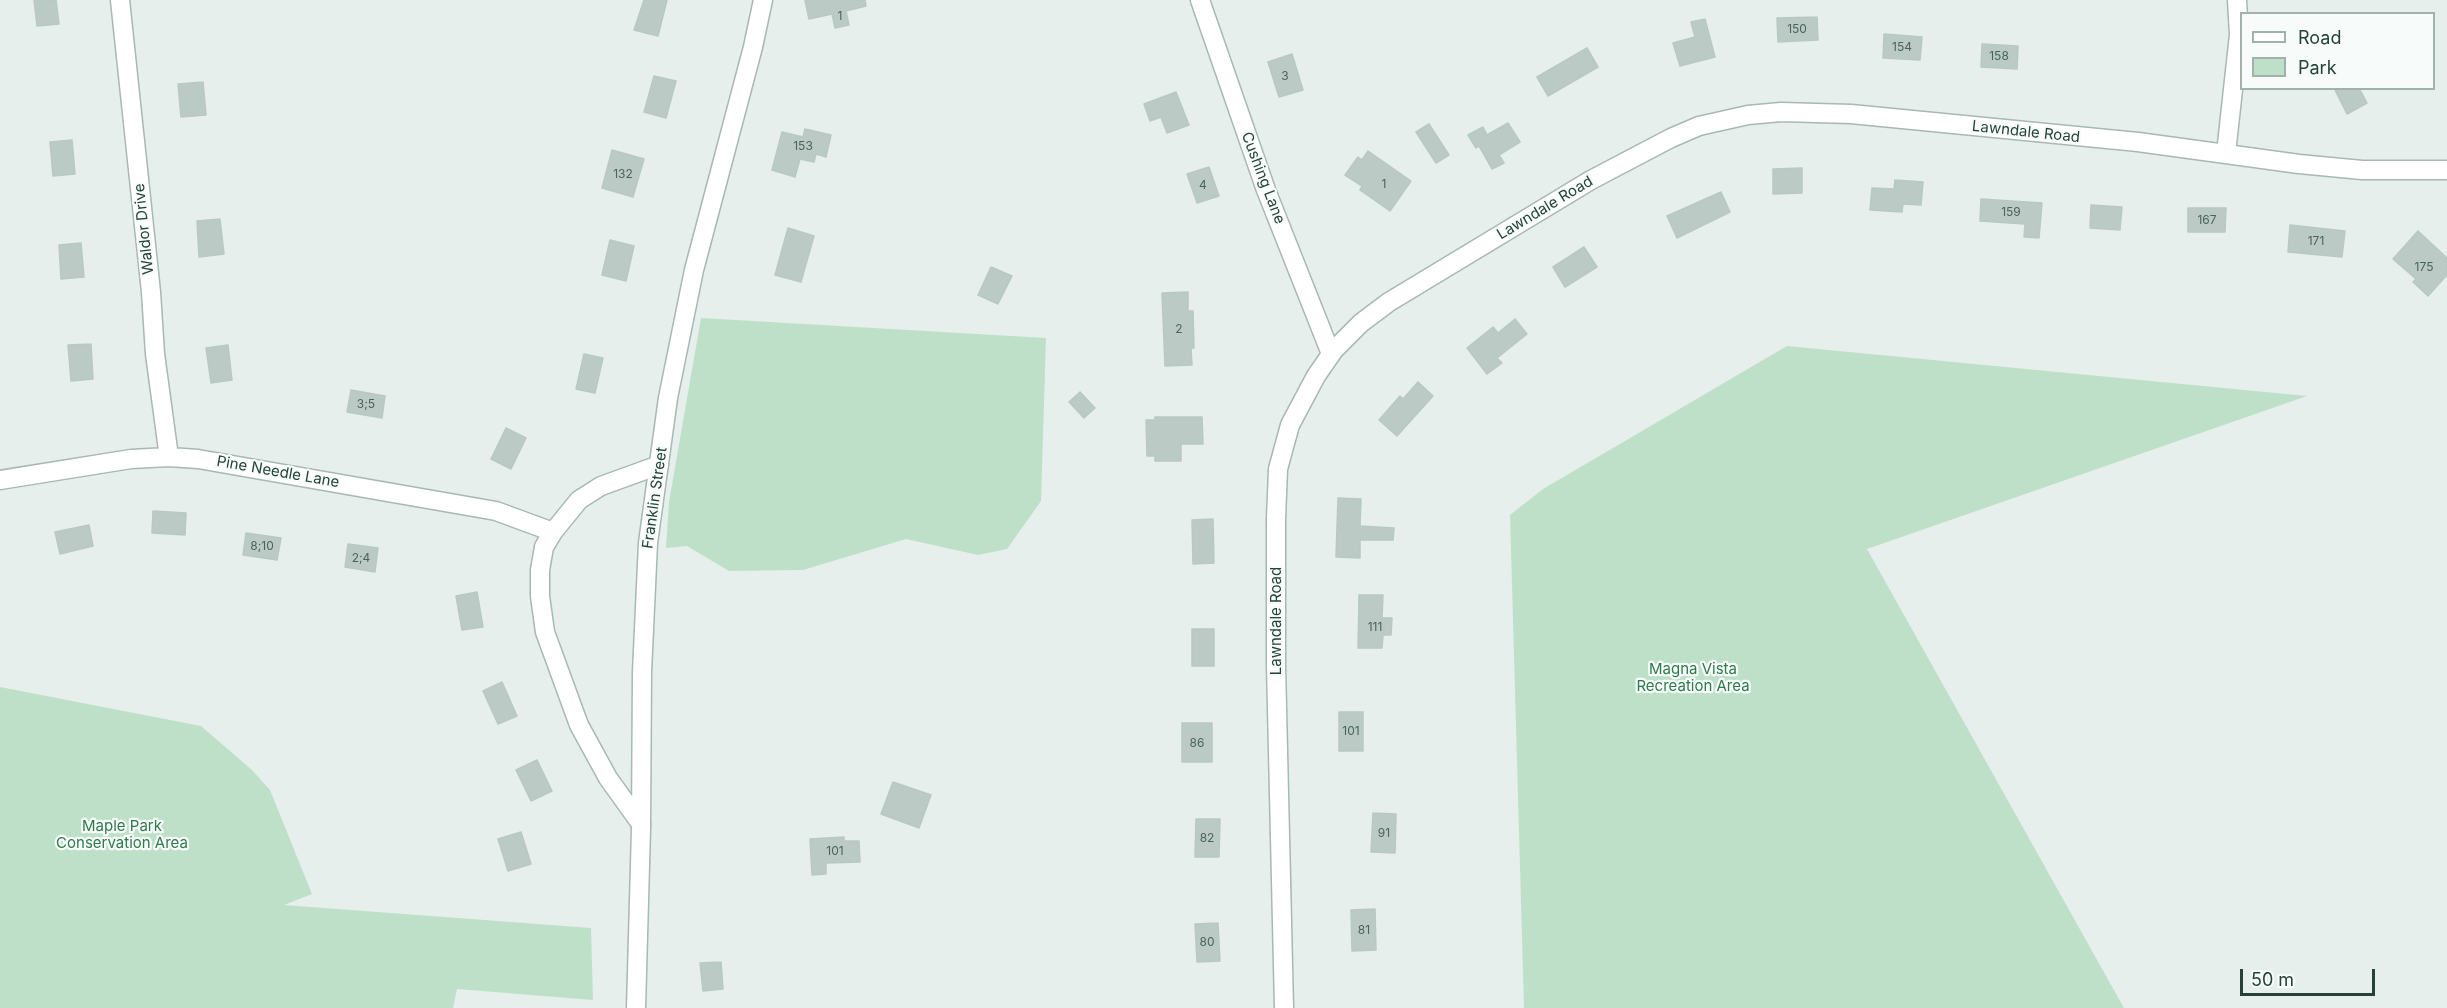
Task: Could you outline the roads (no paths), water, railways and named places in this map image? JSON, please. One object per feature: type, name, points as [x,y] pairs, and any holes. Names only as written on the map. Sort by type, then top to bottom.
[{"type":"street","name":"Waldor Drive","points":[[120,0],[151,292],[154,354],[169,457]]},
{"type":"street","name":"Franklin Street","points":[[636,1008],[644,604],[648,543],[668,398],[694,270],[753,47],[763,0]]},
{"type":"street","name":"Cushing Lane","points":[[1200,0],[1266,190],[1331,354]]},
{"type":"street","points":[[2226,153],[2239,35],[2237,0]]},
{"type":"street","name":"Lawndale Road","points":[[1284,1008],[1276,665],[1278,469],[1290,425],[1303,397],[1331,354],[1361,323],[1420,282],[1592,180],[1671,138],[1709,124],[1748,115],[1782,112],[1851,114],[2226,153],[2299,164],[2362,170],[2447,170]]},
{"type":"street","name":"Pine Needle Lane","points":[[0,480],[132,459],[169,457],[237,465],[496,511],[553,532]]},
{"type":"street","points":[[641,824],[608,778],[579,726],[545,632],[540,596],[540,570],[544,547],[579,500],[601,486],[659,465]]},
{"type":"park label","name":"Magna Vista Recreation Area","points":[[1693,678]]},
{"type":"park label","name":"Maple Park Conservation Area","points":[[122,834]]}]
